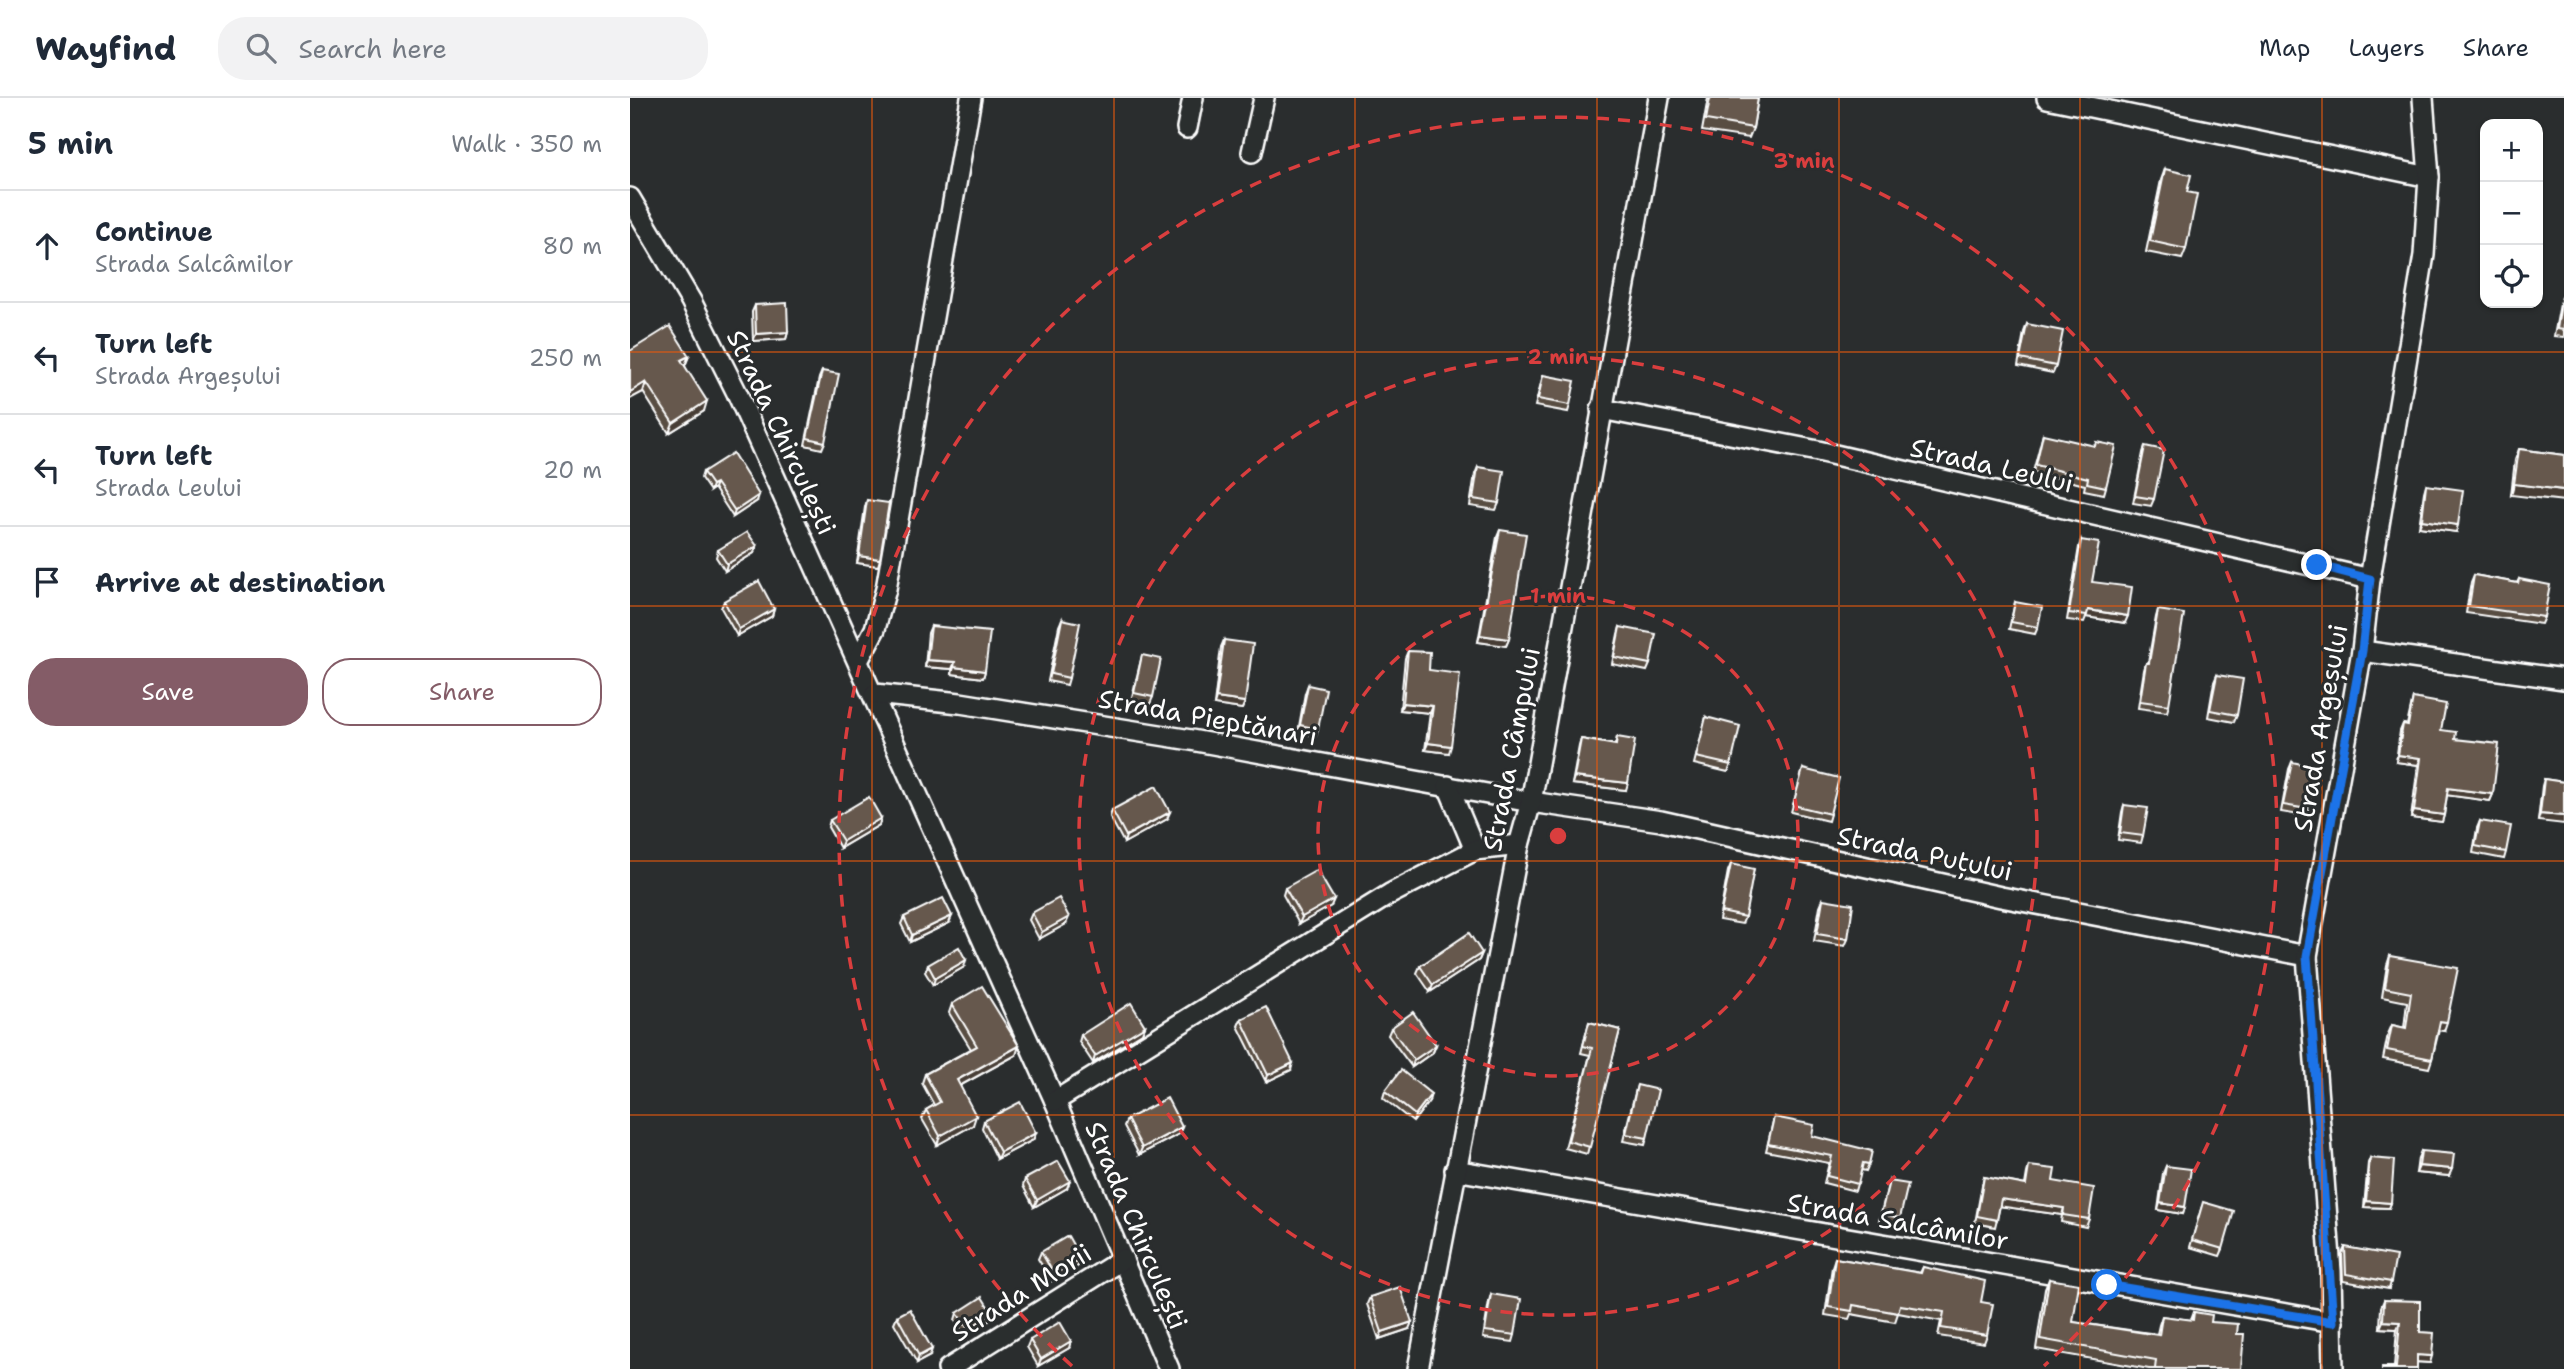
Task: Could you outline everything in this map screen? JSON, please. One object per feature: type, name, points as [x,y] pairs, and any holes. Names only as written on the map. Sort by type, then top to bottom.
[{"type":"street","points":[[859,659],[875,629],[886,589],[971,98]]},
{"type":"street","points":[[1187,128],[1193,98]]},
{"type":"street","points":[[1252,152],[1264,98]]},
{"type":"street","name":"Strada Câmpului","points":[[1418,1369],[1519,845],[1531,802],[1659,98]]},
{"type":"street","points":[[2047,98],[2429,177]]},
{"type":"street","name":"Strada Argeșului","points":[[2333,1369],[2333,1322],[2307,956],[2362,651],[2370,579],[2424,255],[2429,177],[2423,98]]},
{"type":"street","name":"Strada Chirculești","points":[[630,198],[691,300],[859,659],[1055,1101],[1169,1369]]},
{"type":"street","name":"Strada Leului","points":[[1601,409],[1629,417],[1818,451],[2370,579]]},
{"type":"street","points":[[2362,651],[2564,680]]},
{"type":"street","name":"Strada Pieptănari","points":[[875,694],[960,704],[1177,738],[1531,802]]},
{"type":"street","points":[[1448,786],[1475,850]]},
{"type":"street","name":"Strada Puțului","points":[[1531,802],[1661,821],[2001,897],[2226,938],[2307,956]]},
{"type":"street","points":[[1055,1101],[1390,894],[1475,850],[1519,845]]},
{"type":"street","name":"Strada Salcâmilor","points":[[1455,1170],[2333,1322]]},
{"type":"street","name":"Strada Morii","points":[[948,1369],[1123,1259]]},
{"type":"building","points":[[1710,98],[1758,98],[1753,128],[1706,120]]},
{"type":"building","points":[[2165,169],[2191,175],[2187,192],[2197,194],[2186,249],[2150,241]]},
{"type":"building","points":[[2564,297],[2564,330],[2557,329]]},
{"type":"building","points":[[787,303],[788,332],[756,334],[755,305]]},
{"type":"building","points":[[2027,324],[2063,331],[2056,366],[2020,359]]},
{"type":"building","points":[[670,326],[689,356],[681,360],[707,401],[673,423],[646,382],[630,392],[630,351]]},
{"type":"building","points":[[822,371],[839,374],[825,442],[807,438]]},
{"type":"building","points":[[1543,375],[1575,381],[1570,405],[1538,399]]},
{"type":"building","points":[[2043,434],[2095,446],[2096,442],[2116,446],[2106,487],[2087,483],[2088,478],[2036,465]]},
{"type":"building","points":[[2145,446],[2164,450],[2154,499],[2135,496]]},
{"type":"building","points":[[2519,449],[2564,455],[2564,490],[2514,484]]},
{"type":"building","points":[[733,453],[759,495],[735,511],[716,483],[712,485],[703,472]]},
{"type":"building","points":[[1478,467],[1504,471],[1499,503],[1473,499]]},
{"type":"building","points":[[2426,485],[2463,490],[2458,525],[2422,520]]},
{"type":"building","points":[[867,500],[889,503],[880,559],[859,556]]},
{"type":"building","points":[[1500,530],[1526,534],[1509,639],[1480,635]]},
{"type":"building","points":[[747,532],[757,546],[727,564],[718,550]]},
{"type":"building","points":[[2081,540],[2099,543],[2092,582],[2132,587],[2128,616],[2088,610],[2087,615],[2069,613]]},
{"type":"building","points":[[2474,575],[2518,583],[2519,579],[2550,585],[2544,617],[2469,606]]},
{"type":"building","points":[[759,581],[774,609],[739,629],[724,601]]},
{"type":"building","points":[[2015,602],[2042,607],[2038,627],[2011,622]]},
{"type":"building","points":[[2158,610],[2184,614],[2169,705],[2140,701]]},
{"type":"building","points":[[1062,619],[1080,623],[1069,678],[1051,674]]},
{"type":"building","points":[[931,626],[990,632],[985,671],[954,667],[955,662],[927,660]]},
{"type":"building","points":[[1620,627],[1656,634],[1650,664],[1614,657]]},
{"type":"building","points":[[1224,640],[1253,644],[1245,702],[1216,698]]},
{"type":"building","points":[[1408,651],[1430,652],[1429,670],[1460,674],[1451,746],[1428,743],[1433,706],[1403,703]]},
{"type":"building","points":[[1142,655],[1161,659],[1153,697],[1134,693]]},
{"type":"building","points":[[2217,675],[2243,679],[2237,715],[2210,710]]},
{"type":"building","points":[[1308,685],[1326,689],[1318,729],[1300,725]]},
{"type":"building","points":[[2413,698],[2446,704],[2441,730],[2456,732],[2455,739],[2499,744],[2493,794],[2448,788],[2444,815],[2414,811],[2421,758],[2398,755],[2403,724],[2408,725]]},
{"type":"building","points":[[1706,717],[1740,726],[1731,765],[1696,757]]},
{"type":"building","points":[[1617,737],[1635,740],[1628,783],[1574,777],[1581,739],[1616,745]]},
{"type":"building","points":[[2292,762],[2316,767],[2308,809],[2283,805]]},
{"type":"building","points":[[1803,769],[1839,778],[1830,814],[1793,805]]},
{"type":"building","points":[[2544,779],[2564,782],[2564,816],[2540,814]]},
{"type":"building","points":[[1156,786],[1170,812],[1126,836],[1112,810]]},
{"type":"building","points":[[869,797],[881,818],[843,841],[830,820]]},
{"type":"building","points":[[2124,805],[2148,808],[2143,836],[2120,833]]},
{"type":"building","points":[[2480,821],[2511,826],[2506,852],[2475,846]]},
{"type":"building","points":[[1731,864],[1754,869],[1745,917],[1721,912]]},
{"type":"building","points":[[1317,870],[1334,899],[1302,917],[1285,888]]},
{"type":"building","points":[[943,898],[952,916],[912,935],[904,917]]},
{"type":"building","points":[[1059,898],[1069,917],[1042,932],[1032,913]]},
{"type":"building","points":[[1823,899],[1853,904],[1848,939],[1817,934]]},
{"type":"building","points":[[1469,933],[1482,953],[1433,985],[1420,966]]},
{"type":"building","points":[[959,947],[966,960],[935,978],[928,965]]},
{"type":"building","points":[[2390,956],[2458,968],[2447,1022],[2440,1021],[2432,1059],[2387,1050],[2392,1025],[2406,1028],[2411,993],[2385,988]]},
{"type":"building","points":[[982,986],[1019,1046],[957,1080],[976,1116],[940,1136],[926,1110],[940,1102],[925,1074],[977,1046],[952,1004]]},
{"type":"building","points":[[1131,1003],[1145,1026],[1095,1056],[1081,1035]]},
{"type":"building","points":[[1266,1007],[1293,1063],[1268,1075],[1241,1019]]},
{"type":"building","points":[[1413,1012],[1436,1045],[1414,1060],[1391,1028]]},
{"type":"building","points":[[1589,1022],[1620,1030],[1590,1147],[1568,1141],[1592,1048],[1583,1046]]},
{"type":"building","points":[[1401,1070],[1431,1094],[1415,1115],[1385,1091]]},
{"type":"building","points":[[1637,1085],[1658,1090],[1647,1138],[1626,1134]]},
{"type":"building","points":[[1167,1098],[1182,1127],[1142,1148],[1127,1119]]},
{"type":"building","points":[[1020,1102],[1036,1133],[1000,1152],[984,1121]]},
{"type":"building","points":[[1774,1117],[1814,1125],[1812,1136],[1872,1151],[1869,1164],[1863,1163],[1858,1184],[1827,1176],[1832,1156],[1768,1144]]},
{"type":"building","points":[[2421,1151],[2454,1154],[2452,1169],[2419,1166]]},
{"type":"building","points":[[2370,1158],[2394,1160],[2391,1203],[2366,1201]]},
{"type":"building","points":[[1058,1161],[1070,1181],[1037,1200],[1025,1179]]},
{"type":"building","points":[[2029,1166],[2055,1169],[2053,1181],[2094,1188],[2089,1219],[2063,1215],[2064,1208],[2001,1199],[1997,1220],[1977,1216],[1984,1177],[2026,1185]]},
{"type":"building","points":[[2166,1166],[2191,1169],[2185,1207],[2160,1203]]},
{"type":"building","points":[[1889,1181],[1908,1184],[1900,1218],[1881,1214]]},
{"type":"building","points":[[2203,1202],[2234,1211],[2223,1249],[2192,1240]]},
{"type":"building","points":[[1068,1236],[1081,1259],[1054,1274],[1041,1252]]},
{"type":"building","points":[[2345,1247],[2396,1256],[2391,1282],[2346,1274]]},
{"type":"building","points":[[1835,1258],[1921,1273],[1923,1267],[1985,1281],[1981,1302],[1993,1304],[1987,1335],[1941,1328],[1944,1312],[1900,1305],[1898,1313],[1853,1305],[1852,1311],[1828,1307]]},
{"type":"building","points":[[2049,1279],[2079,1284],[2073,1322],[2159,1335],[2162,1316],[2193,1320],[2194,1312],[2212,1315],[2211,1322],[2238,1324],[2237,1334],[2244,1334],[2241,1369],[2155,1369],[2156,1360],[2040,1339]]},
{"type":"building","points":[[1400,1287],[1412,1322],[1382,1332],[1370,1297]]},
{"type":"building","points":[[1491,1294],[1521,1299],[1515,1335],[1485,1331]]},
{"type":"building","points":[[982,1297],[992,1313],[968,1329],[957,1313]]},
{"type":"building","points":[[2384,1300],[2420,1301],[2420,1332],[2434,1333],[2432,1356],[2417,1355],[2417,1369],[2382,1369],[2396,1367],[2400,1322],[2383,1321]]},
{"type":"building","points":[[910,1309],[932,1349],[919,1356],[897,1316]]},
{"type":"building","points":[[1060,1322],[1071,1341],[1041,1359],[1030,1340]]},
{"type":"route","points":[[2107,1285],[2333,1322],[2318,1080],[2307,956],[2362,651],[2370,579],[2317,565]]}]
